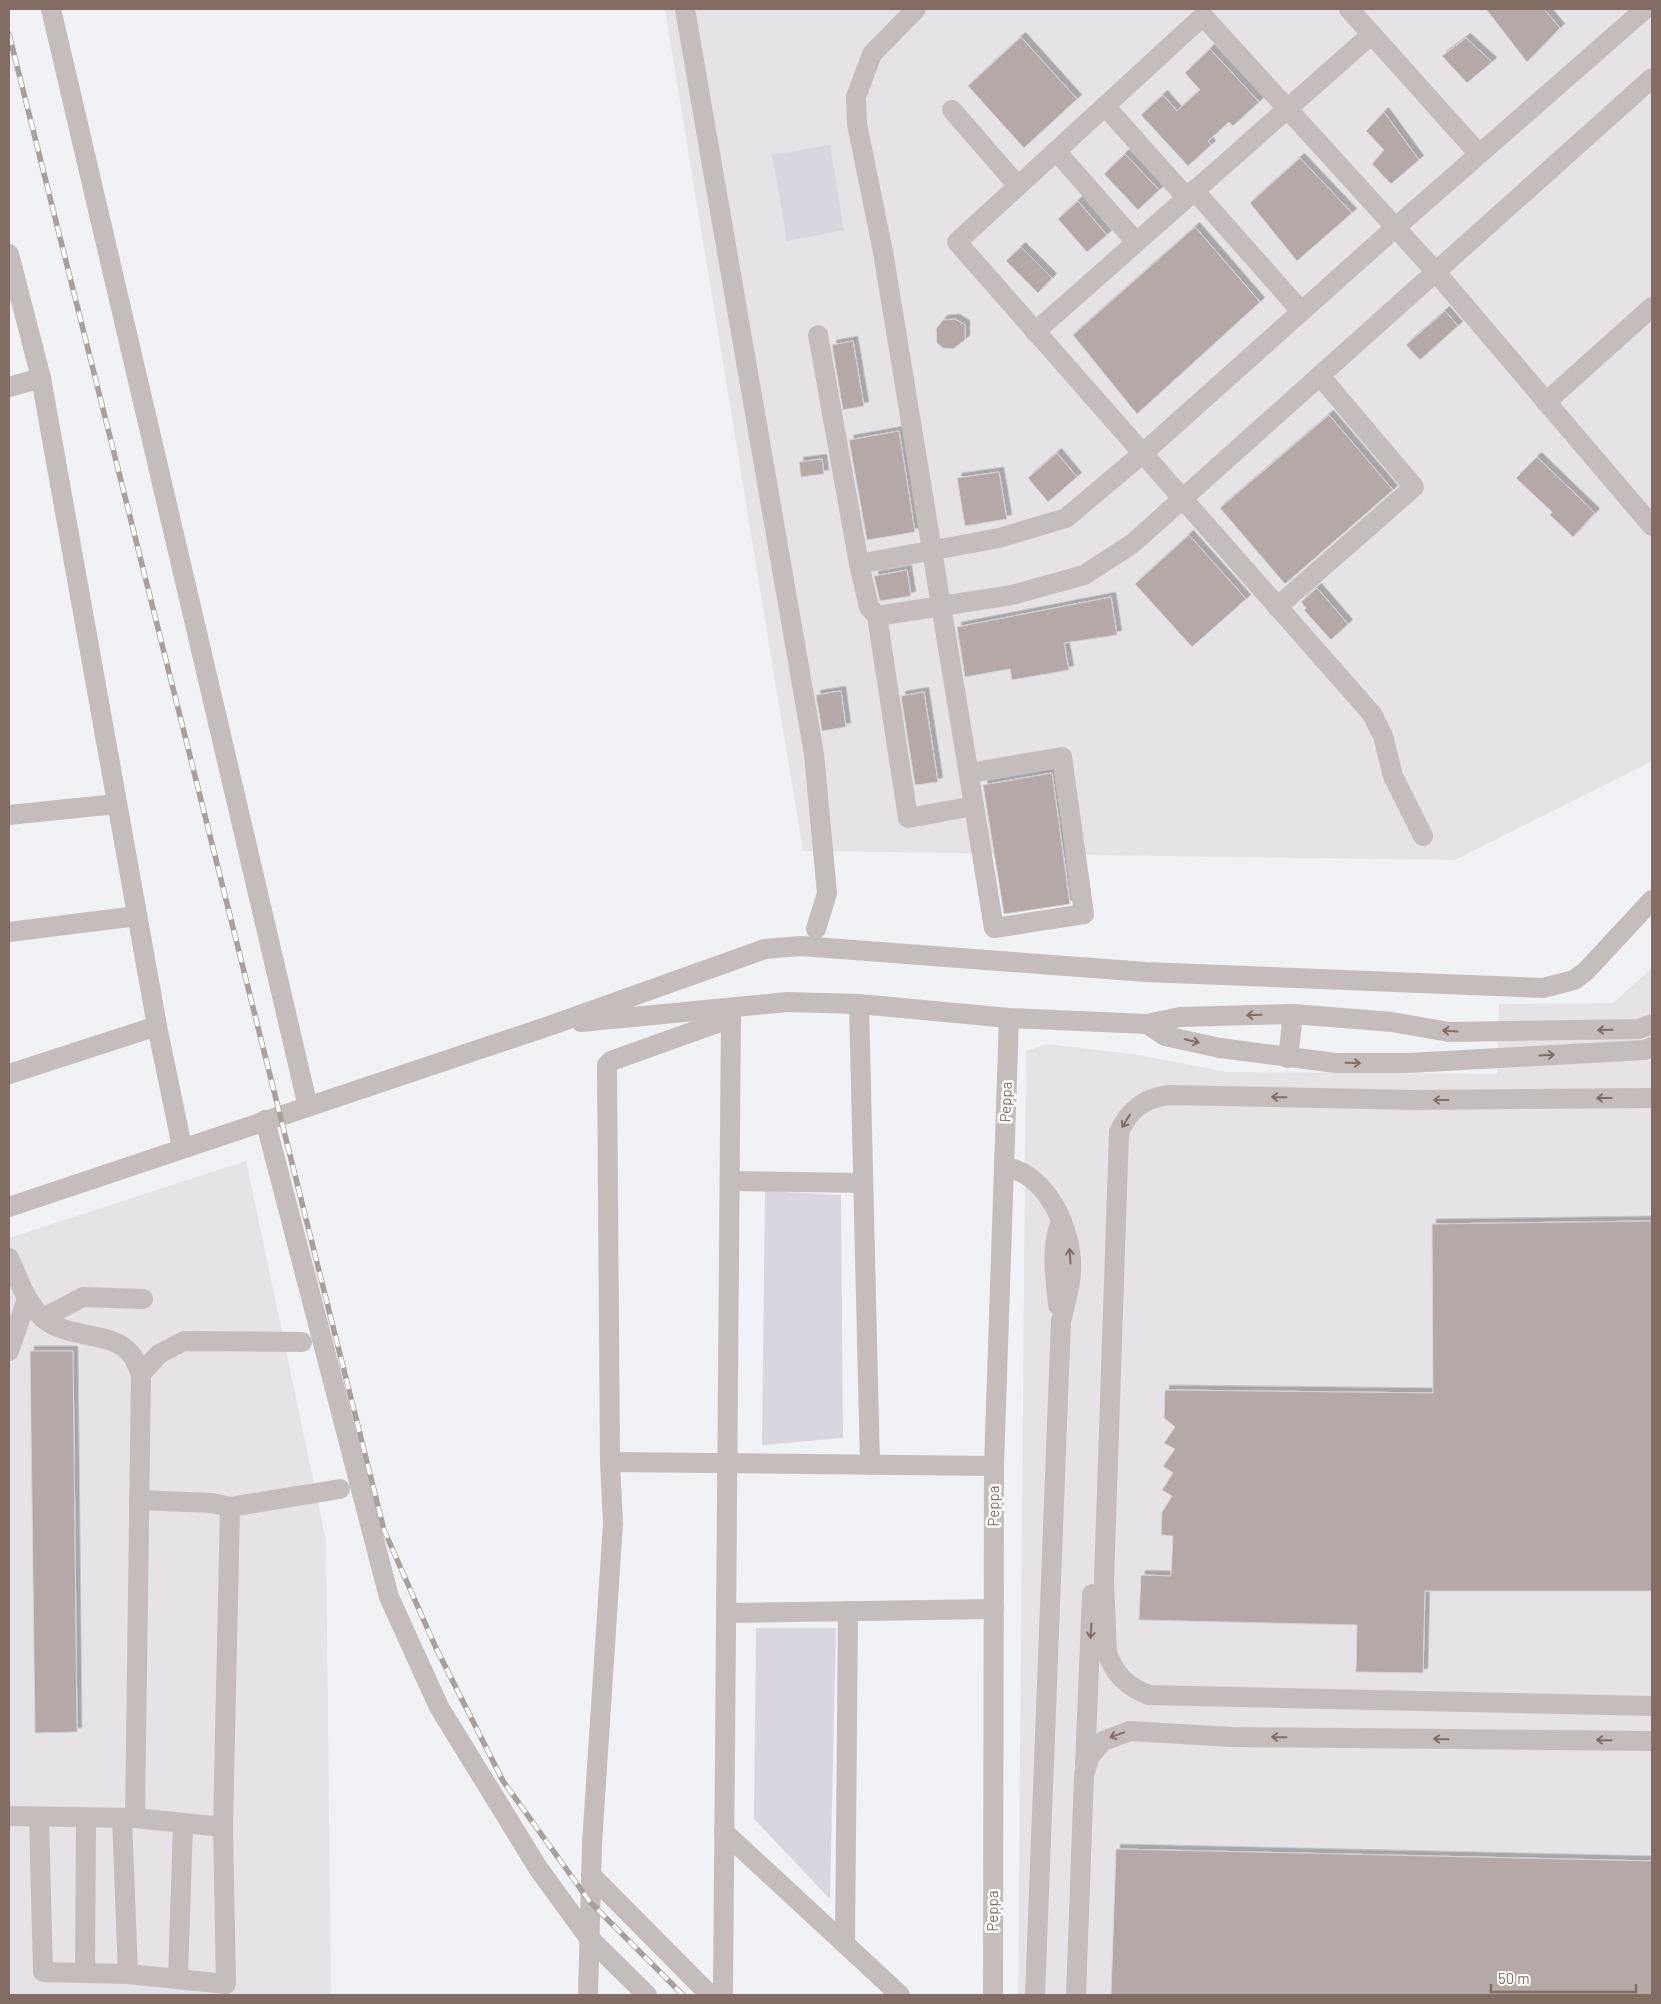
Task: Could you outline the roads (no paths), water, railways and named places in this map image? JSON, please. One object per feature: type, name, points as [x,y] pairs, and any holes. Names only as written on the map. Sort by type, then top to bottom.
[{"type":"street","points":[[52,9],[308,1108]]},
{"type":"street","points":[[685,9],[814,754],[827,893],[816,929]]},
{"type":"street","points":[[1349,9],[1479,154]]},
{"type":"street","points":[[859,564],[1000,538],[1066,518],[1142,454],[1396,227],[1646,9]]},
{"type":"street","points":[[904,13],[872,54],[856,97],[857,124],[883,252],[994,928],[1084,914],[1062,757],[969,773]]},
{"type":"street","points":[[1424,836],[1392,776],[1383,736],[1372,714],[957,242],[1203,16],[1435,271],[1652,526]]},
{"type":"street","points":[[1035,332],[1372,34]]},
{"type":"street","points":[[877,616],[1012,595],[1084,575],[1132,544],[1652,78]]},
{"type":"street","points":[[1105,106],[1301,311]]},
{"type":"street","points":[[952,110],[1018,186]]},
{"type":"street","points":[[1056,151],[1136,242]]},
{"type":"street","points":[[10,264],[41,378],[116,804],[157,1026],[182,1147]]},
{"type":"street","points":[[1546,402],[1652,307]]},
{"type":"street","points":[[818,335],[868,607],[877,616],[908,818],[974,806]]},
{"type":"street","points":[[1277,607],[1414,487],[1320,376]]},
{"type":"street","points":[[9,387],[41,378]]},
{"type":"street","points":[[9,815],[116,804]]},
{"type":"street","points":[[9,1207],[182,1147],[308,1108],[552,1025],[765,949],[802,946],[1146,972],[1543,988],[1574,980],[1586,971],[1652,900]]},
{"type":"street","points":[[9,932],[137,916]]},
{"type":"street","points":[[552,1025],[731,1014],[787,1002],[859,1004],[1009,1018],[1147,1024],[1180,1017],[1292,1014],[1392,1022],[1449,1032],[1639,1029],[1652,1024]]},
{"type":"street","points":[[859,1004],[870,1465]]},
{"type":"street","points":[[723,1995],[731,1014]]},
{"type":"street","points":[[588,1995],[591,1875],[613,1523],[610,1462],[608,1065],[611,1061],[731,1014]]},
{"type":"street","points":[[1288,1058],[1292,1014]]},
{"type":"street","name":"Peppa","points":[[993,1995],[994,1466],[1009,1018]]},
{"type":"street","points":[[1147,1024],[1165,1036],[1220,1048],[1336,1063],[1408,1063],[1645,1050],[1652,1047]]},
{"type":"street","points":[[9,1074],[157,1026]]},
{"type":"street","points":[[1652,1098],[1416,1100],[1169,1095],[1152,1098],[1136,1107],[1129,1114],[1119,1132],[1104,1580],[1106,1652],[1112,1667],[1121,1680],[1149,1695],[1652,1706]]},
{"type":"street","points":[[265,1120],[389,1597],[439,1707],[538,1868],[589,1938],[646,1995]]},
{"type":"street","points":[[1004,1167],[1023,1171],[1038,1183],[1061,1223],[1070,1248],[1071,1272],[1061,1321],[1035,1995]]},
{"type":"street","points":[[730,1180],[863,1183]]},
{"type":"street","points":[[9,1258],[27,1299],[43,1318],[66,1332],[112,1341],[130,1353],[141,1374],[129,1818],[128,1974]]},
{"type":"street","points":[[43,1318],[83,1297],[143,1299]]},
{"type":"street","points":[[9,1351],[27,1299]]},
{"type":"street","points":[[141,1374],[159,1354],[184,1341],[302,1342]]},
{"type":"street","points":[[610,1462],[994,1466]]},
{"type":"street","points":[[139,1500],[212,1503],[230,1507],[340,1489]]},
{"type":"street","points":[[1076,1995],[1095,1547],[1106,1496]]},
{"type":"street","points":[[39,1816],[43,1972],[128,1974],[226,1984],[223,1827],[230,1507]]},
{"type":"street","points":[[726,1613],[994,1609]]},
{"type":"street","points":[[844,1944],[848,1611]]},
{"type":"street","points":[[1084,1774],[1090,1756],[1103,1741],[1130,1731],[1232,1737],[1652,1741]]},
{"type":"street","points":[[9,1816],[129,1818],[223,1827]]},
{"type":"street","points":[[85,1973],[86,1818]]},
{"type":"street","points":[[178,1978],[183,1823]]},
{"type":"street","points":[[724,1832],[900,1995]]},
{"type":"street","points":[[591,1875],[710,1995]]},
{"type":"railway","points":[[9,34],[384,1530],[436,1648],[503,1781],[590,1902],[683,1995]]}]
